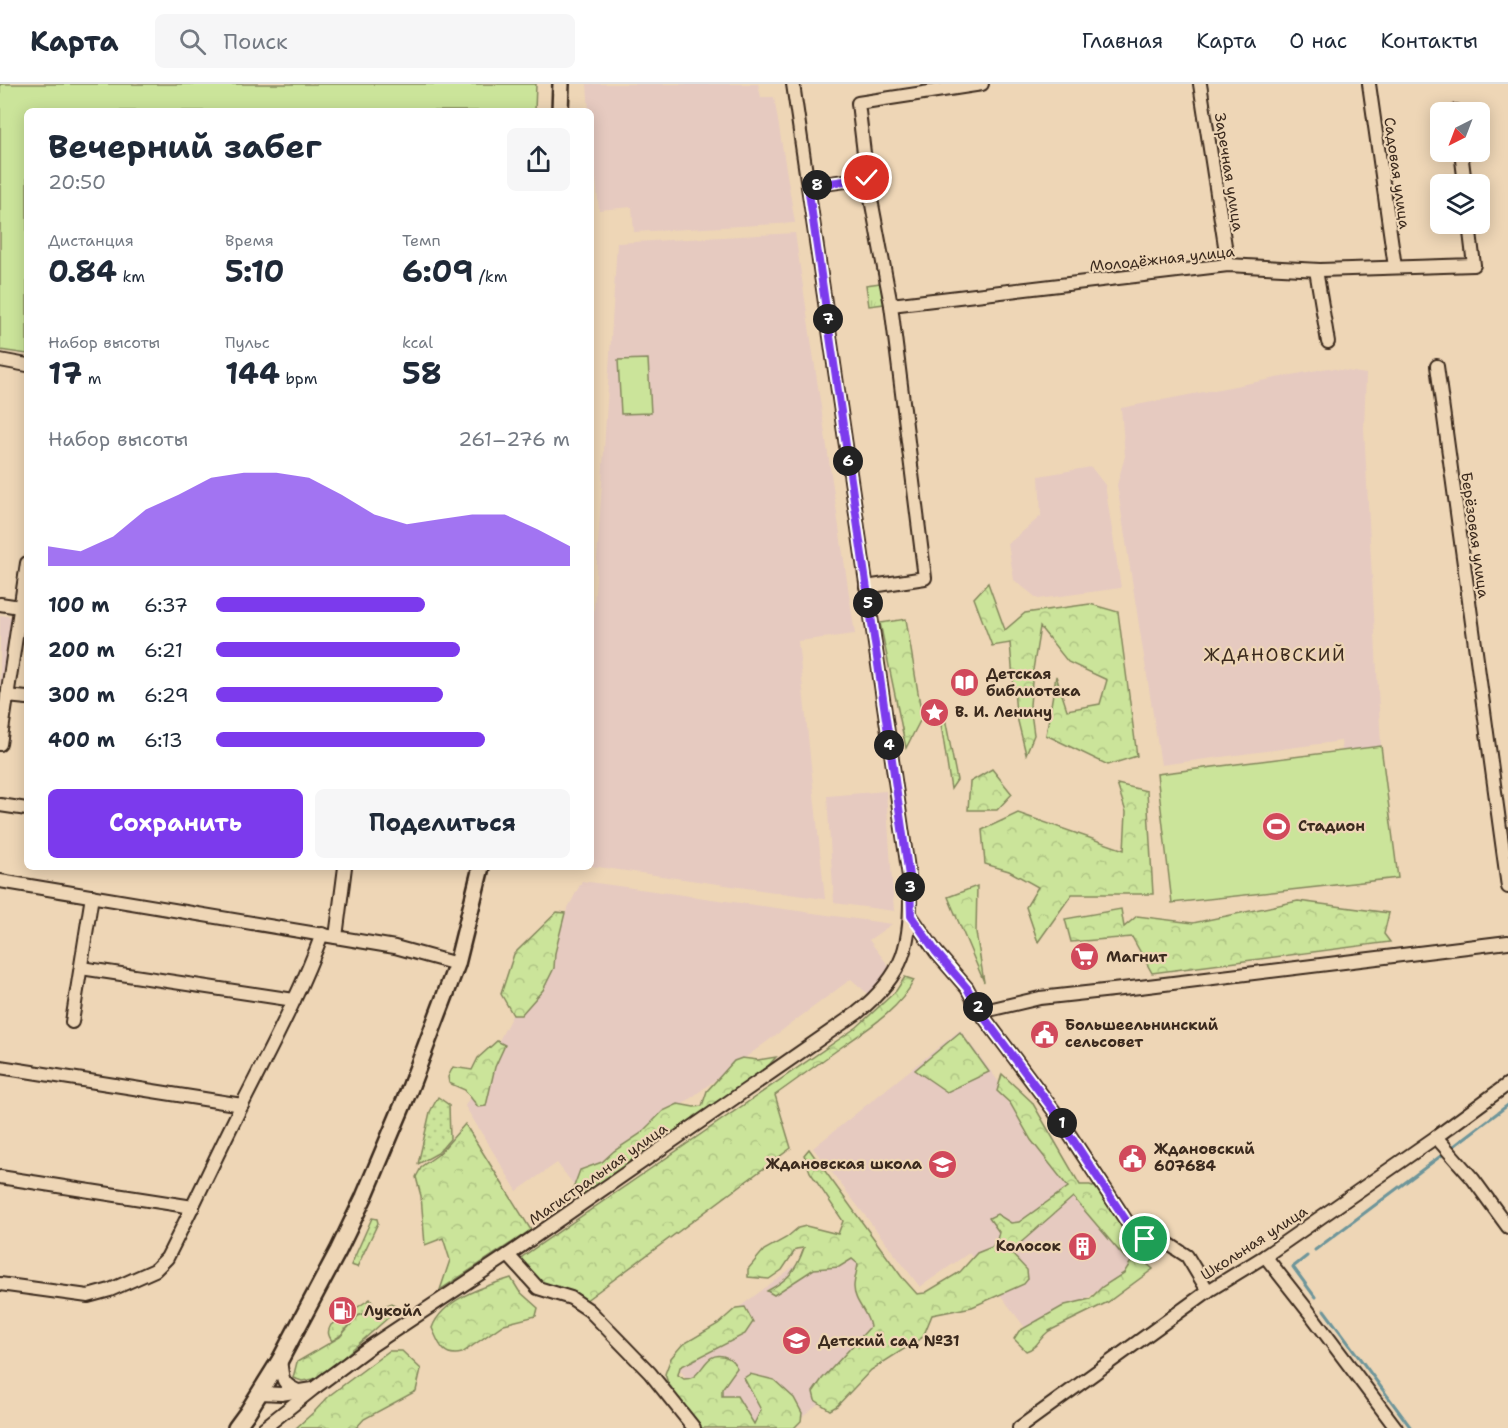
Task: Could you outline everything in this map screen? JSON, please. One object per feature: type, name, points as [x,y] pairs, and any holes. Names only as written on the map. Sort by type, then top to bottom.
[{"type":"main road","points":[[560,108],[561,84]]},
{"type":"main road","points":[[236,1428],[280,1360],[364,1197],[410,1088],[457,964],[480,870]]},
{"type":"street","name":"Магистральная улица","points":[[264,1428],[371,1346],[508,1255],[834,1030],[886,986],[904,953],[911,916],[910,883],[793,84]]},
{"type":"street","points":[[866,586],[925,578],[891,305],[867,178],[858,103],[982,84]]},
{"type":"street","name":"Заречная улица","points":[[1200,84],[1228,265]]},
{"type":"street","name":"Садовая улица","points":[[1369,84],[1395,267]]},
{"type":"street","points":[[808,186],[867,178]]},
{"type":"street","name":"Молодёжная улица","points":[[891,305],[1228,265],[1316,270],[1474,265],[1470,234]]},
{"type":"street","points":[[1316,270],[1328,342]]},
{"type":"street","points":[[0,360],[24,364]]},
{"type":"street","name":"Берёзовая улица","points":[[1437,366],[1508,887]]},
{"type":"street","points":[[0,744],[20,607],[24,594]]},
{"type":"street","points":[[0,604],[20,607]]},
{"type":"street","points":[[7,696],[24,698]]},
{"type":"street","points":[[0,805],[24,809]]},
{"type":"street","points":[[336,937],[345,870]]},
{"type":"street","points":[[0,881],[395,946],[457,964]]},
{"type":"street","points":[[72,1022],[92,896]]},
{"type":"street","points":[[911,916],[936,952],[967,988],[980,1012],[1054,1111],[1129,1225],[1145,1239],[1167,1242],[1187,1256],[1208,1291]]},
{"type":"street","points":[[0,1284],[88,1296],[110,1290],[155,1270],[161,1265],[167,1258],[271,1050],[310,969],[322,934]]},
{"type":"street","points":[[980,1012],[1040,998],[1508,942]]},
{"type":"street","points":[[81,968],[294,1000]]},
{"type":"street","points":[[0,1067],[242,1105]]},
{"type":"street","name":"Школьная улица","points":[[1019,1428],[1208,1291],[1265,1256],[1508,1084]]},
{"type":"street","points":[[1436,1137],[1473,1179],[1508,1227]]},
{"type":"street","points":[[0,1177],[193,1207]]},
{"type":"street","points":[[508,1255],[538,1288],[571,1298],[589,1310],[650,1373],[694,1428]]},
{"type":"street","points":[[1265,1256],[1395,1428]]},
{"type":"street","points":[[280,1360],[282,1378],[287,1385],[299,1391]]},
{"type":"street","points":[[260,1393],[280,1394],[313,1389]]},
{"type":"shaded area","points":[[587,84],[758,84],[761,97],[774,97],[795,223],[634,232],[632,207],[599,210],[594,160],[594,108],[589,108]]},
{"type":"shaded area","points":[[795,233],[855,634],[798,641],[825,899],[594,866],[594,608],[617,243]]},
{"type":"shaded area","points":[[1328,368],[1366,374],[1364,428],[1381,746],[1342,751],[1341,741],[1161,765],[1117,485],[1125,456],[1121,408]]},
{"type":"shaded area","points":[[1091,467],[1105,485],[1121,588],[1038,599],[1014,580],[1008,544],[1041,516],[1039,476]]},
{"type":"shaded area","points":[[0,615],[14,617],[0,712]]},
{"type":"shaded area","points":[[886,791],[894,911],[834,903],[827,796]]},
{"type":"shaded area","points":[[582,881],[892,924],[869,940],[891,969],[868,994],[851,979],[574,1185],[557,1163],[517,1191],[465,1106]]},
{"type":"shaded area","name":"Ждановская школа","points":[[960,1030],[1137,1263],[1032,1337],[969,1253],[920,1287],[813,1148]]},
{"type":"shaded area","name":"Детский сад №31","points":[[848,1226],[922,1324],[787,1428],[724,1428],[671,1358]]},
{"type":"green space","points":[[0,84],[536,84],[535,108],[24,108],[24,354],[0,350]]},
{"type":"green space","points":[[880,283],[884,304],[869,306],[866,285]]},
{"type":"green space","points":[[648,359],[651,413],[621,414],[618,360]]},
{"type":"green space","points":[[988,583],[1005,630],[1025,613],[1090,604],[1118,612],[1137,756],[1108,765],[1046,735],[1056,676],[1067,710],[1100,704],[1107,680],[1068,662],[1040,627],[1030,705],[1034,735],[1026,754],[1016,713],[1010,643],[992,646],[974,598]]},
{"type":"green space","points":[[906,619],[922,717],[906,748],[880,623]]},
{"type":"green space","points":[[939,711],[945,718],[957,780],[951,789]]},
{"type":"green space","name":"Стадион","points":[[1381,746],[1398,878],[1172,903],[1157,774]]},
{"type":"green space","points":[[992,769],[1012,794],[997,810],[968,810],[970,782]]},
{"type":"green space","points":[[1117,784],[1147,791],[1153,894],[1072,894],[1038,942],[1026,907],[1038,887],[1009,871],[985,864],[982,830],[1018,813],[1124,850],[1126,812]]},
{"type":"green space","points":[[977,886],[976,932],[984,982],[948,897]]},
{"type":"green space","points":[[1298,901],[1389,913],[1384,934],[1390,942],[1152,973],[1132,937],[1071,942],[1065,919],[1121,909],[1124,927],[1137,916],[1193,923]]},
{"type":"green space","points":[[557,912],[565,913],[555,953],[554,968],[543,990],[521,1015],[513,1015],[501,994],[514,954]]},
{"type":"green space","points":[[905,977],[914,980],[892,1009],[775,1095],[791,1148],[585,1301],[541,1286],[520,1264],[522,1257],[857,1027],[896,991]]},
{"type":"green space","points":[[960,1032],[989,1072],[947,1092],[915,1070]]},
{"type":"green space","points":[[497,1041],[505,1045],[495,1067],[486,1106],[478,1107],[465,1090],[449,1083],[448,1077],[453,1067],[472,1070],[478,1058]]},
{"type":"green space","points":[[776,1057],[757,1079],[581,1198],[573,1189],[580,1170],[602,1162],[640,1134],[663,1111],[678,1104],[702,1106],[707,1091],[734,1061],[742,1058],[758,1060]]},
{"type":"green space","points":[[1002,1074],[1032,1102],[1080,1185],[1090,1185],[1097,1189],[1112,1205],[1139,1255],[1134,1259],[1140,1258],[1153,1269],[1108,1302],[1049,1331],[1034,1347],[1026,1351],[1014,1339],[1019,1331],[1065,1305],[1090,1299],[1102,1287],[1124,1273],[1132,1260],[1125,1258],[1073,1197],[1010,1252],[1027,1270],[1028,1279],[1024,1284],[972,1307],[932,1315],[923,1337],[871,1370],[837,1406],[830,1410],[815,1400],[813,1392],[822,1379],[870,1327],[855,1292],[854,1284],[858,1264],[852,1259],[839,1267],[814,1269],[774,1295],[767,1291],[781,1283],[790,1274],[798,1263],[804,1248],[796,1249],[782,1270],[769,1279],[748,1277],[748,1269],[764,1250],[786,1238],[798,1228],[806,1226],[838,1234],[843,1221],[810,1172],[804,1155],[809,1149],[901,1276],[917,1294],[925,1293],[960,1272],[977,1253],[992,1247],[999,1232],[989,1218],[997,1214],[1011,1223],[1019,1222],[1068,1187],[1031,1140],[1010,1103],[997,1091]]},
{"type":"green space","points":[[438,1097],[449,1105],[450,1139],[438,1153],[418,1164],[430,1112]]},
{"type":"green space","points":[[465,1124],[531,1230],[440,1290],[450,1260],[443,1238],[425,1245],[421,1196],[416,1177],[422,1166],[439,1154]]},
{"type":"green space","points":[[372,1218],[377,1219],[378,1223],[357,1267],[351,1265]]},
{"type":"green space","points":[[511,1278],[519,1291],[538,1308],[536,1316],[504,1324],[462,1353],[450,1353],[442,1348],[432,1328],[445,1309],[466,1295]]},
{"type":"green space","points":[[370,1299],[376,1309],[358,1316],[340,1336],[332,1341],[329,1333],[331,1325]]},
{"type":"green space","points":[[392,1303],[398,1309],[320,1378],[302,1381],[293,1378],[297,1362],[340,1337],[358,1316]]},
{"type":"green space","points":[[745,1307],[753,1322],[745,1334],[680,1367],[678,1375],[684,1379],[692,1377],[709,1359],[718,1355],[728,1358],[737,1368],[722,1389],[722,1396],[737,1396],[754,1424],[761,1410],[744,1378],[750,1374],[774,1380],[794,1398],[802,1413],[801,1421],[794,1428],[699,1428],[673,1398],[665,1374],[671,1358],[682,1345],[718,1324],[736,1308]]},
{"type":"green space","points":[[389,1351],[402,1351],[421,1369],[416,1391],[364,1419],[356,1428],[296,1428],[330,1395]]},
{"type":"waterway","points":[[1454,1146],[1508,1105]]},
{"type":"waterway","points":[[1315,1250],[1442,1155]]},
{"type":"waterway","points":[[1307,1256],[1293,1267],[1315,1297]]},
{"type":"waterway","points":[[1324,1310],[1411,1428]]},
{"type":"place","name":"Детская библиотека","points":[[965,683]]},
{"type":"place","name":"В. И. Ленину","points":[[934,712]]},
{"type":"place","name":"Стадион","points":[[1277,826]]},
{"type":"place","name":"Магнит","points":[[1085,957]]},
{"type":"place","name":"Большеельнинский сельсовет","points":[[1044,1034]]},
{"type":"place","name":"Ждановский 607684","points":[[1133,1158]]},
{"type":"place","name":"Ждановская школа","points":[[943,1164]]},
{"type":"place","name":"Колосок","points":[[1082,1246]]},
{"type":"place","name":"Лукойл","points":[[343,1311]]},
{"type":"place","name":"Детский сад №31","points":[[797,1341]]},
{"type":"district","name":"ЖДАНОВСКИЙ","points":[[1275,655]]},
{"type":"route","points":[[867,178],[808,186],[910,883],[911,916],[936,952],[967,988],[980,1012],[1054,1111],[1129,1225],[1145,1239]]}]
